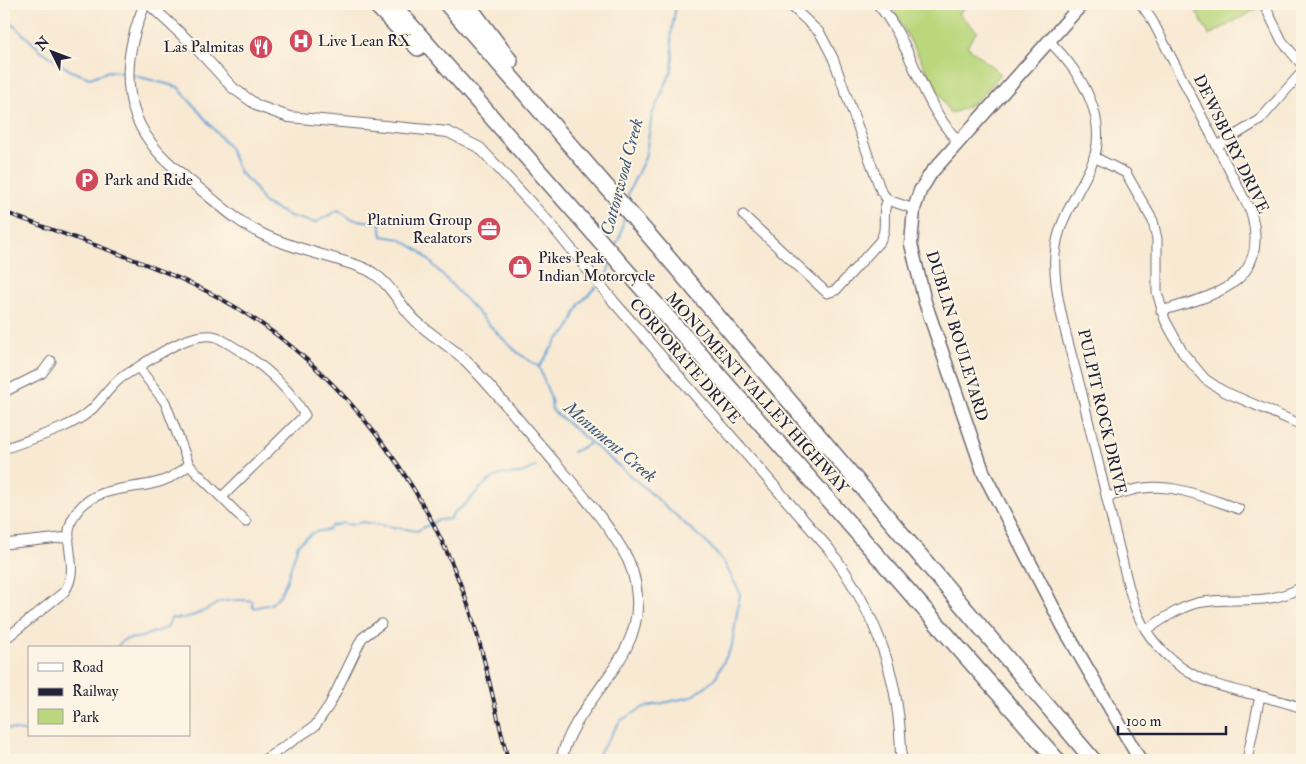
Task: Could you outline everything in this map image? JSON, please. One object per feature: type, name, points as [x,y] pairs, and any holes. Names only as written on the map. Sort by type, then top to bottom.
[{"type":"highway","points":[[375,4],[478,112],[530,161]]},
{"type":"highway","name":"MONUMENT VALLEY HIGHWAY","points":[[392,4],[635,283],[1057,760]]},
{"type":"highway","name":"MONUMENT VALLEY HIGHWAY","points":[[447,4],[653,240],[1093,760]]},
{"type":"highway","points":[[467,4],[523,78],[556,128]]},
{"type":"highway","points":[[987,680],[1004,710],[1045,760]]},
{"type":"main road","name":"DUBLIN BOULEVARD","points":[[1082,4],[931,173],[920,191],[914,209],[911,244],[925,302],[984,474],[1064,628],[1140,760]]},
{"type":"street","points":[[147,4],[134,28],[128,62],[128,83],[133,104],[147,138],[172,166],[248,227],[282,243],[365,268],[382,280],[411,316],[463,359],[502,401],[619,544],[635,580],[638,598],[634,631],[618,663],[594,693],[576,722],[561,760]]},
{"type":"street","name":"CORPORATE DRIVE","points":[[147,4],[196,48],[228,83],[258,106],[289,117],[424,128],[448,132],[465,138],[496,162],[614,302],[830,549],[849,575],[872,618],[891,673],[900,714],[901,760]]},
{"type":"street","points":[[789,4],[820,33],[833,58],[881,191],[888,200],[914,209]]},
{"type":"street","points":[[878,4],[900,38],[938,117],[958,141]]},
{"type":"street","name":"DEWSBURY DRIVE","points":[[1141,4],[1152,20],[1251,212],[1255,234],[1253,254],[1237,280],[1222,292],[1162,311]]},
{"type":"street","points":[[1264,4],[1282,41],[1302,65]]},
{"type":"street","name":"PULPIT ROCK DRIVE","points":[[1048,40],[1070,63],[1092,104],[1098,132],[1090,170],[1063,219],[1056,245],[1054,274],[1106,497],[1134,604],[1146,630],[1172,660],[1193,675],[1223,688],[1302,708]]},
{"type":"street","points":[[1217,146],[1260,120],[1302,72]]},
{"type":"street","points":[[1094,157],[1126,173],[1153,221],[1157,239],[1157,292],[1162,311],[1182,353],[1206,379],[1234,398],[1302,425]]},
{"type":"street","points":[[743,215],[827,293],[836,290],[880,241],[885,233],[886,224],[883,208],[888,200]]},
{"type":"street","points":[[4,449],[81,418],[90,411],[114,383],[189,338],[199,335],[217,336],[265,367],[295,399],[305,416],[222,497]]},
{"type":"street","points":[[4,392],[42,373],[51,360]]},
{"type":"street","points":[[138,368],[165,402],[189,466],[246,522]]},
{"type":"street","points":[[4,637],[9,636],[64,592],[69,584],[72,568],[69,537],[72,518],[78,510],[100,494],[110,490],[160,482],[189,466]]},
{"type":"street","points":[[1106,497],[1145,487],[1171,489],[1191,493],[1239,509]]},
{"type":"street","points":[[4,544],[69,537]]},
{"type":"street","points":[[1146,630],[1177,611],[1198,603],[1263,600],[1302,587]]},
{"type":"street","points":[[264,760],[315,726],[330,704],[362,638],[381,624]]},
{"type":"street","points":[[1246,760],[1260,696]]},
{"type":"green space","points":[[890,4],[968,4],[959,14],[977,31],[967,46],[1001,74],[985,93],[972,103],[965,108],[950,113]]},
{"type":"green space","points":[[1192,4],[1254,4],[1257,9],[1209,35]]},
{"type":"waterway","name":"Cottonwood Creek","points":[[627,201],[629,191],[645,158],[652,115],[672,70],[671,36],[676,4]]},
{"type":"waterway","name":"Monument Creek","points":[[4,16],[39,49],[71,71],[90,78],[109,71],[125,73]]},
{"type":"waterway","name":"Monument Creek","points":[[132,75],[178,87],[229,147],[240,173],[252,184],[264,203],[290,216],[315,223],[338,210],[351,219],[380,223],[382,236],[400,239],[421,252],[497,333],[518,353],[539,367],[551,399],[552,410],[645,488],[709,545],[725,564],[740,593],[732,646],[714,680],[691,697],[644,707],[620,721],[595,760]]},
{"type":"waterway","name":"Cottonwood Creek","points":[[615,247],[621,234],[624,216]]},
{"type":"waterway","name":"Cottonwood Creek","points":[[601,281],[607,274],[611,261]]},
{"type":"waterway","name":"Cottonwood Creek","points":[[539,367],[557,340],[568,330],[580,303],[596,287]]},
{"type":"waterway","points":[[573,452],[589,444]]},
{"type":"waterway","points":[[118,646],[126,639],[140,637],[167,628],[171,618],[189,617],[221,602],[249,600],[252,601],[253,608],[271,604],[280,595],[287,580],[298,544],[314,532],[328,530],[332,526],[344,523],[350,525],[363,522],[417,531],[438,520],[450,519],[454,512],[495,477],[520,473],[536,466]]},
{"type":"waterway","points":[[4,728],[28,732]]},
{"type":"railway","points":[[4,212],[138,261],[191,283],[216,296],[257,321],[295,350],[330,382],[363,418],[392,456],[418,497],[441,539],[460,583],[475,626],[508,760]]},
{"type":"place","name":"Live Lean RX","points":[[301,41]]},
{"type":"place","name":"Las Palmitas","points":[[261,47]]},
{"type":"place","name":"Park and Ride","points":[[87,180]]},
{"type":"place","name":"Platnium Group Realators","points":[[489,229]]},
{"type":"place","name":"Pikes Peak Indian Motorcycle","points":[[520,267]]}]
